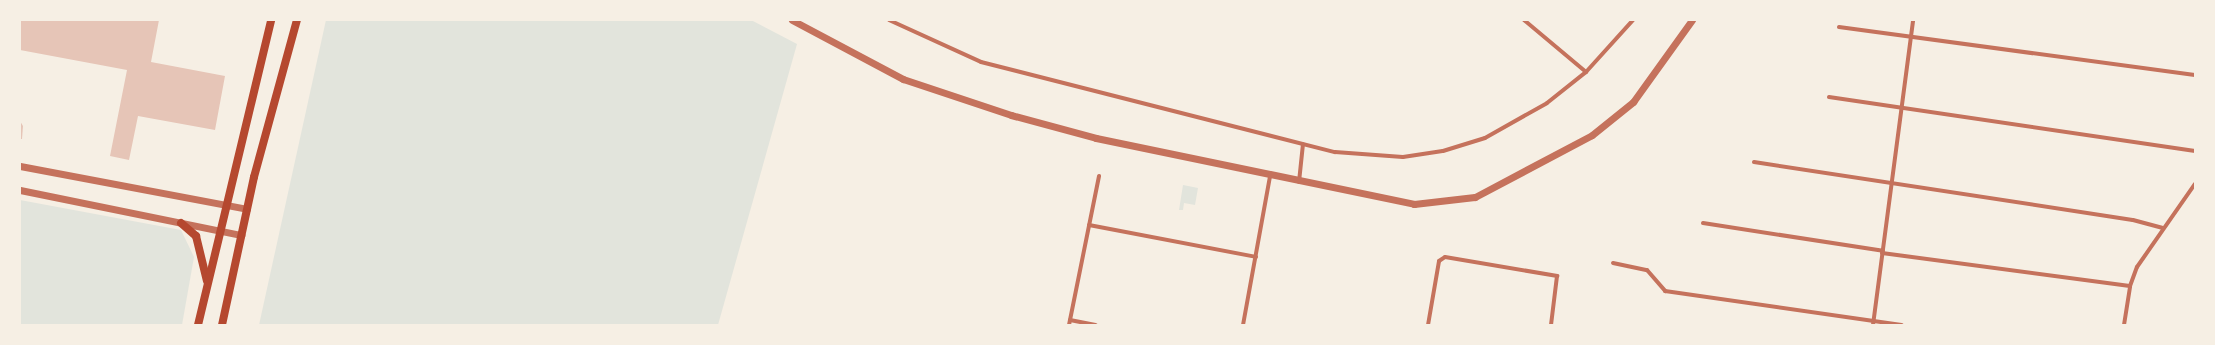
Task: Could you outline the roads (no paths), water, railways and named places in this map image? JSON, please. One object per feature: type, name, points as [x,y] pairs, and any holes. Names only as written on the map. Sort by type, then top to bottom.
[{"type":"main road","points":[[198,325],[271,20]]},
{"type":"main road","points":[[222,325],[247,209],[297,20]]},
{"type":"main road","points":[[181,223],[196,236],[207,284]]},
{"type":"street","points":[[792,20],[903,79],[945,95],[1096,138],[1270,177],[1414,204],[1455,202],[1487,192],[1592,135],[1616,118],[1653,77],[1692,20]]},
{"type":"street","points":[[889,20],[981,62],[1303,144],[1380,156],[1443,151],[1502,130],[1547,103],[1586,72],[1633,20]]},
{"type":"street","points":[[1524,20],[1586,72]]},
{"type":"street","points":[[1873,323],[1913,20]]},
{"type":"street","points":[[1839,28],[2195,75]]},
{"type":"street","points":[[1829,96],[2195,151]]},
{"type":"street","points":[[1299,182],[1303,144]]},
{"type":"street","points":[[1754,162],[1892,183],[2162,228]]},
{"type":"street","points":[[20,166],[247,209]]},
{"type":"street","points":[[1096,325],[1070,322],[1099,176]]},
{"type":"street","points":[[1243,325],[1270,177]]},
{"type":"street","points":[[2124,325],[2130,286],[2162,228],[2195,184]]},
{"type":"street","points":[[20,190],[241,235]]},
{"type":"street","points":[[1703,223],[1882,252],[2130,286]]},
{"type":"street","points":[[1089,225],[1256,257]]},
{"type":"street","points":[[1428,325],[1439,261],[1445,257],[1557,276],[1551,325]]},
{"type":"street","points":[[1613,263],[1648,270],[1665,291],[1873,323],[1902,325]]}]
